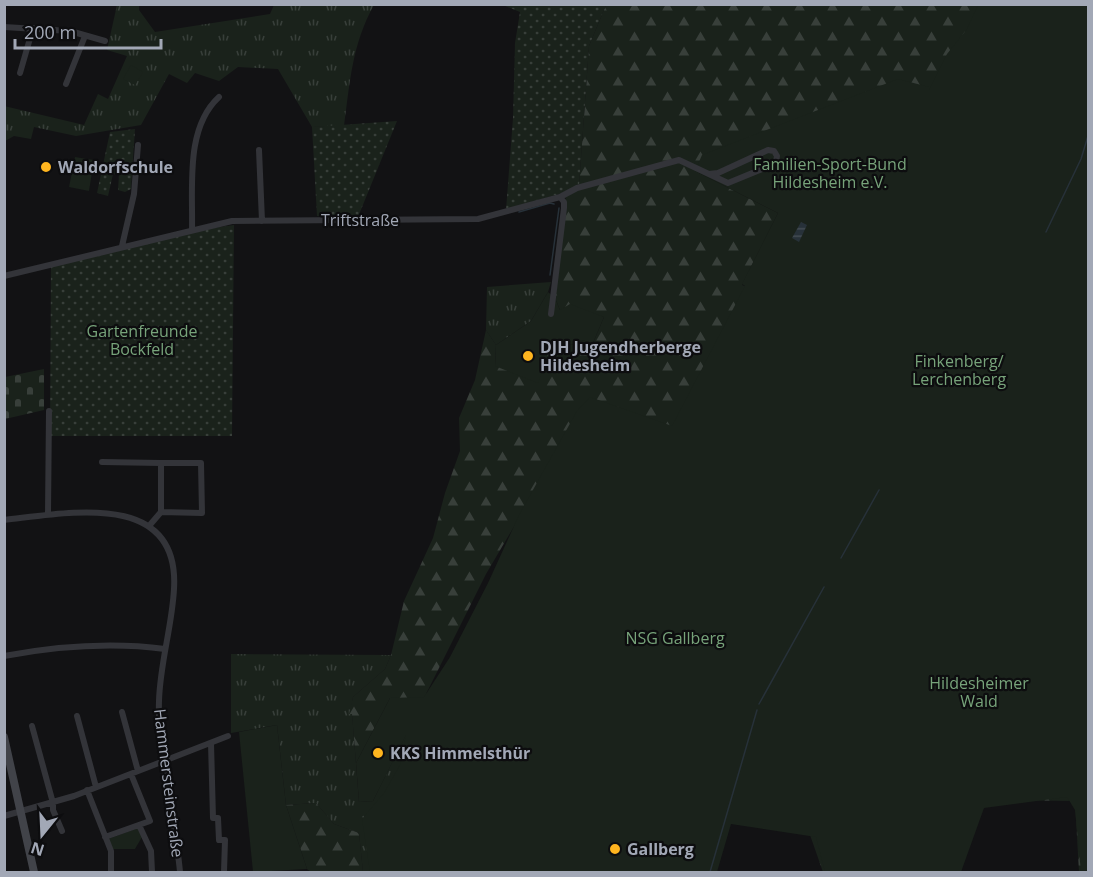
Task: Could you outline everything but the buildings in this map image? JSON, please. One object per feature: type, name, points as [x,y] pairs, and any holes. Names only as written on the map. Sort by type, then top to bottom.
[{"type":"street","points":[[4,27],[70,31],[105,41]]},
{"type":"street","points":[[20,73],[33,28]]},
{"type":"street","points":[[66,84],[85,36]]},
{"type":"street","points":[[192,230],[195,145],[203,117],[210,105],[219,97]]},
{"type":"street","points":[[122,246],[134,194],[138,145]]},
{"type":"street","points":[[259,150],[262,220]]},
{"type":"street","name":"Triftstraße","points":[[4,276],[232,221],[478,219],[560,197],[577,188],[679,160],[728,183],[772,165],[776,162],[777,156],[768,150],[718,173],[709,174]]},
{"type":"street","points":[[551,314],[564,208],[564,202],[560,197]]},
{"type":"street","points":[[48,514],[49,411]]},
{"type":"street","points":[[102,462],[201,463],[202,513],[161,512]]},
{"type":"street","points":[[4,520],[48,514],[115,513],[149,526],[161,512],[161,463]]},
{"type":"street","name":"Hammersteinstraße","points":[[149,526],[165,544],[174,571],[172,608],[159,701],[159,722],[180,873]]},
{"type":"street","points":[[4,656],[102,644],[165,649]]},
{"type":"street","points":[[105,837],[150,821],[135,773],[122,712]]},
{"type":"street","points":[[77,716],[96,787]]},
{"type":"street","points":[[32,726],[53,810],[62,831]]},
{"type":"street","points":[[4,816],[53,803],[228,736]]},
{"type":"street","points":[[4,737],[34,873]]},
{"type":"street","points":[[211,743],[213,818],[218,818],[219,840],[225,840],[224,873]]},
{"type":"street","points":[[87,790],[111,851],[111,873]]},
{"type":"street","points":[[139,825],[151,851],[152,873]]},
{"type":"green space","points":[[117,5],[139,5],[139,10],[155,32],[270,14],[274,5],[374,5],[356,49],[344,126],[312,127],[278,69],[238,67],[219,81],[195,73],[187,83],[169,74],[141,125],[76,136],[34,127],[31,139],[14,136],[5,141],[4,106],[84,125],[98,94],[108,99],[127,56],[107,50]]},
{"type":"green space","points":[[503,5],[606,5],[589,46],[579,186],[506,210],[513,118],[515,43],[520,12]]},
{"type":"green space","name":"Hildesheimer Wald","points":[[606,5],[1088,5],[1088,872],[1079,872],[1075,801],[986,800],[958,872],[823,872],[802,812],[578,418],[486,574],[424,698],[390,698],[356,763],[352,714],[349,714],[353,697],[385,669],[391,655],[404,601],[433,538],[445,493],[460,451],[459,418],[475,380],[486,330],[496,345],[495,366],[552,341],[571,345],[581,340],[593,343],[604,317],[560,310],[555,298],[566,199],[562,193],[579,186],[589,46]],"holes":[[[695,171],[882,217],[838,323],[742,285],[778,213]]]},
{"type":"green space","points":[[978,5],[1088,5],[1088,872],[1081,872],[1075,810],[1067,797],[984,808],[961,872],[825,872],[816,837],[731,824],[717,872],[370,872],[362,819],[384,793],[400,765],[406,735],[373,801],[359,802],[356,763],[390,698],[424,697],[450,657],[488,583],[519,515],[577,411],[590,397],[672,426],[745,286],[742,284],[778,213],[695,171],[702,155],[898,79],[929,87],[929,90],[947,54],[967,29]]},
{"type":"green space","points":[[131,65],[143,72],[135,85],[123,79]]},
{"type":"green space","points":[[397,121],[358,217],[317,216],[312,127]]},
{"type":"green space","points":[[135,129],[131,189],[125,192],[118,190],[119,175],[113,174],[108,196],[97,193],[110,132]]},
{"type":"green space","points":[[75,157],[94,160],[89,191],[69,187]]},
{"type":"green space","name":"Gartenfreunde Bockfeld","points":[[234,225],[232,436],[50,436],[51,267],[192,231]]},
{"type":"green space","points":[[551,282],[548,292],[531,321],[496,345],[486,330],[487,287]]},
{"type":"green space","points":[[548,292],[555,298],[560,310],[570,304],[604,317],[593,343],[581,340],[571,345],[552,341],[538,383],[495,366],[496,345],[531,321]]},
{"type":"green space","points":[[44,369],[44,410],[5,419],[5,377]]},
{"type":"green space","points":[[231,654],[391,655],[385,669],[353,697],[350,714],[352,713],[359,802],[373,801],[426,693],[517,724],[412,872],[363,872],[359,833],[334,824],[316,803],[286,805],[277,725],[231,733]]},
{"type":"green space","points":[[277,725],[286,805],[307,869],[253,872],[239,732]]},
{"type":"green space","points":[[316,803],[334,824],[359,833],[363,872],[311,872],[307,869],[286,805]]},
{"type":"green space","points":[[138,828],[142,837],[135,849],[113,849],[108,839]]},
{"type":"shaded area","points":[[801,222],[807,225],[799,242],[792,238]]},
{"type":"waterway","points":[[1046,232],[1081,159],[1088,136]]},
{"type":"waterway","points":[[519,212],[550,203],[554,204]]},
{"type":"waterway","points":[[550,275],[559,208]]},
{"type":"waterway","points":[[841,558],[879,490]]},
{"type":"waterway","points":[[759,704],[824,587]]},
{"type":"waterway","points":[[710,872],[757,710]]},
{"type":"place","name":"Waldorfschule","points":[[46,167]]},
{"type":"place","name":"DJH Jugendherberge Hildesheim","points":[[528,356]]},
{"type":"place","name":"KKS Himmelsthür","points":[[378,753]]},
{"type":"place","name":"Gallberg","points":[[615,849]]},
{"type":"park label","name":"Familien-Sport-Bund Hildesheim e.V.","points":[[830,173]]},
{"type":"park label","name":"Finkenberg/ Lerchenberg","points":[[959,370]]},
{"type":"park label","name":"NSG Gallberg","points":[[675,638]]}]
